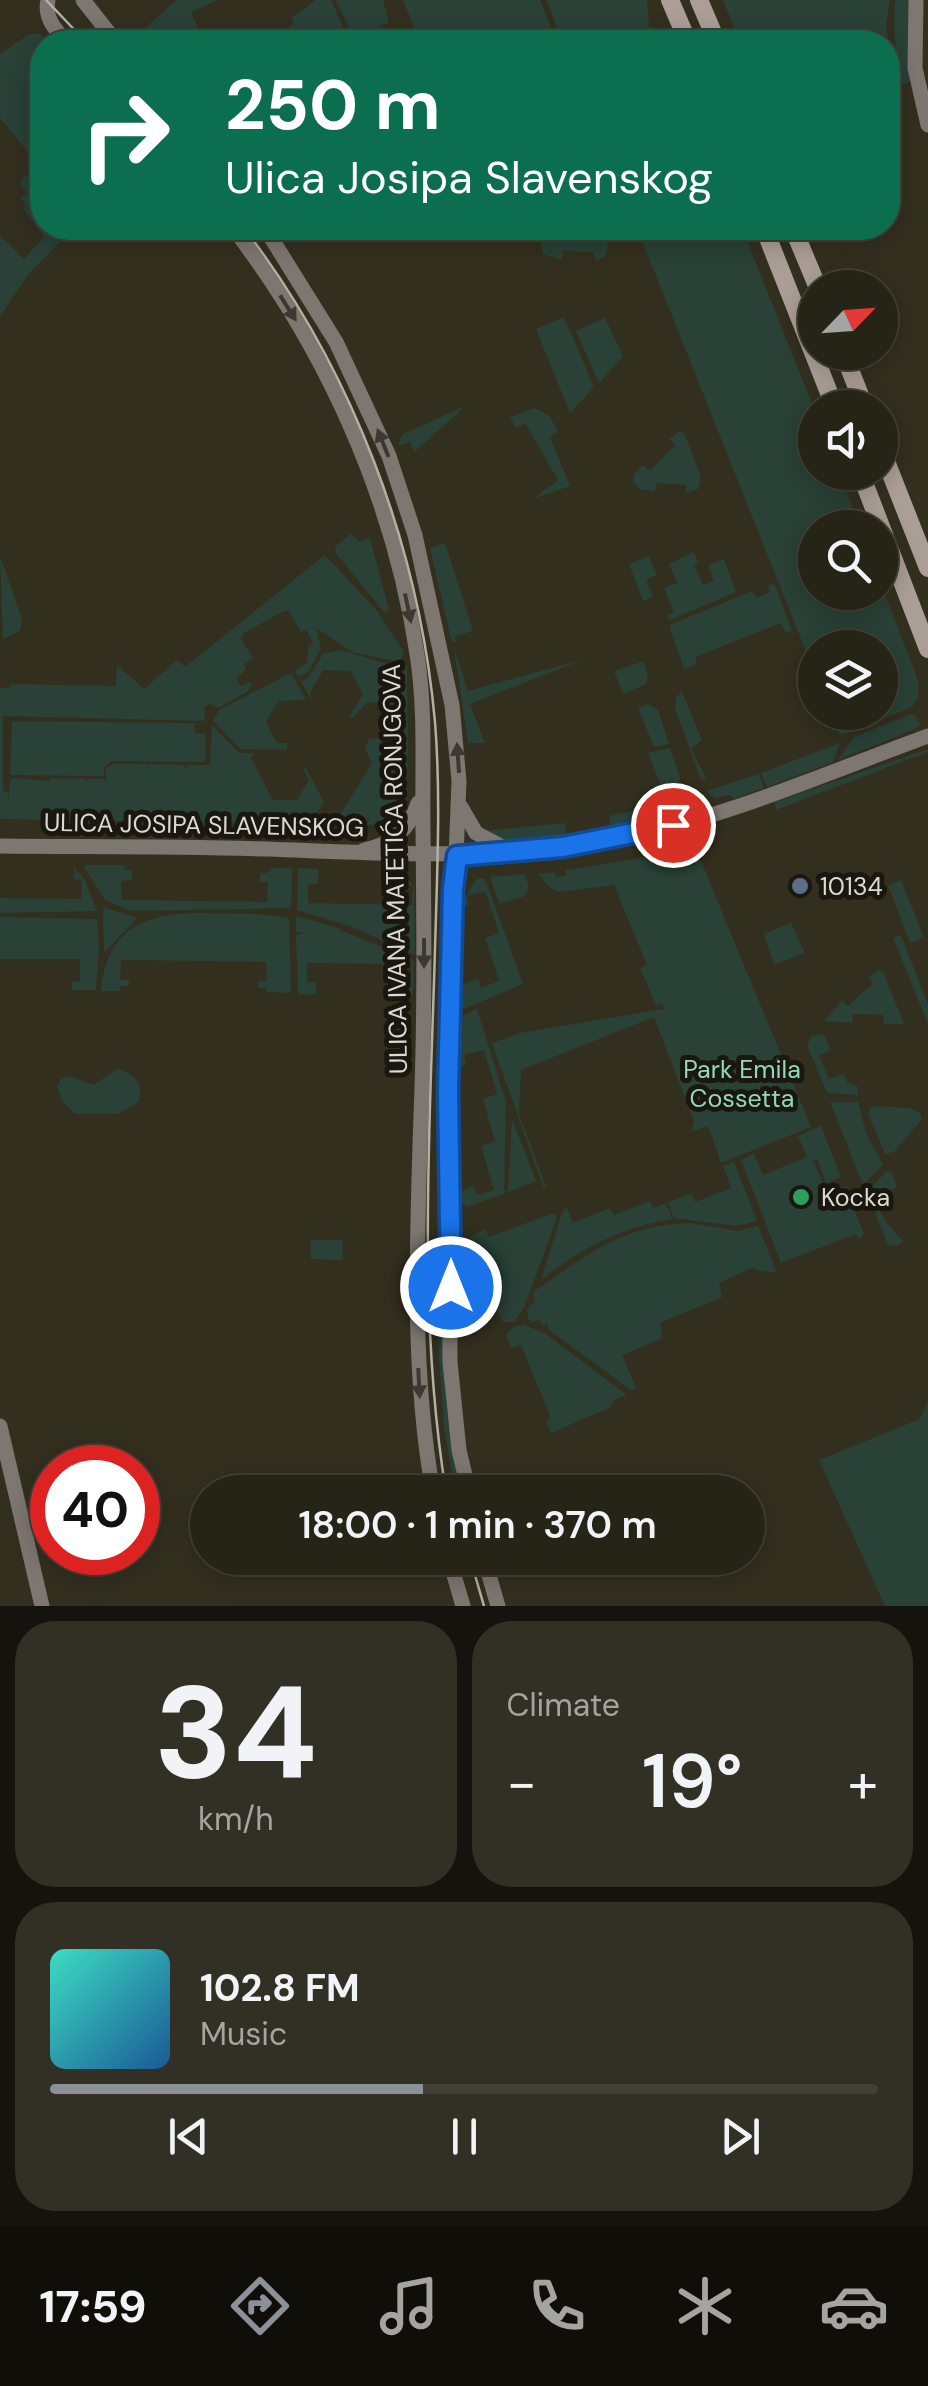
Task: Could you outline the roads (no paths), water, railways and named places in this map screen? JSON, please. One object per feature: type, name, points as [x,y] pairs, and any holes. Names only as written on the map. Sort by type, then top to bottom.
[{"type":"main road","points":[[670,0],[683,30]]},
{"type":"main road","points":[[700,0],[712,30]]},
{"type":"main road","points":[[769,240],[828,390]]},
{"type":"main road","points":[[799,240],[811,270]]},
{"type":"main road","points":[[867,490],[928,649]]},
{"type":"main road","points":[[897,490],[928,568]]},
{"type":"street","points":[[916,0],[916,68],[928,125]]},
{"type":"street","points":[[82,3],[106,30]]},
{"type":"street","points":[[47,6],[50,24],[55,30]]},
{"type":"street","name":"ULICA IVANA MATETIĆA RONJGOVA","points":[[241,240],[286,304],[352,432],[387,525],[409,607],[419,665],[424,1016],[416,1328],[421,1424],[429,1475]]},
{"type":"street","name":"ULICA IVANA MATETIĆA RONJGOVA","points":[[272,240],[342,352],[396,476],[415,535],[442,648],[456,731],[459,801],[448,1091],[450,1362],[464,1475]]},
{"type":"street","name":"ULICA JOSIPA SLAVENSKOG","points":[[0,846],[424,856],[517,853],[612,840],[673,825],[928,736]]},
{"type":"street","points":[[348,853],[376,848],[405,831],[422,789]]},
{"type":"street","points":[[459,801],[468,822],[480,836],[517,853]]},
{"type":"street","points":[[0,1426],[42,1606]]},
{"type":"street","points":[[454,1575],[463,1606]]},
{"type":"street","points":[[489,1575],[498,1606]]},
{"type":"tram line","points":[[46,0],[75,30]]},
{"type":"tram line","points":[[253,240],[317,340],[374,462],[414,590],[427,656],[435,722],[438,807],[428,1289],[444,1475]]},
{"type":"tram line","points":[[475,1575],[484,1606]]},
{"type":"place","name":"10134","points":[[800,886]]},
{"type":"place","name":"Kocka","points":[[801,1197]]},
{"type":"park label","name":"Park Emila Cossetta","points":[[742,1084]]}]
